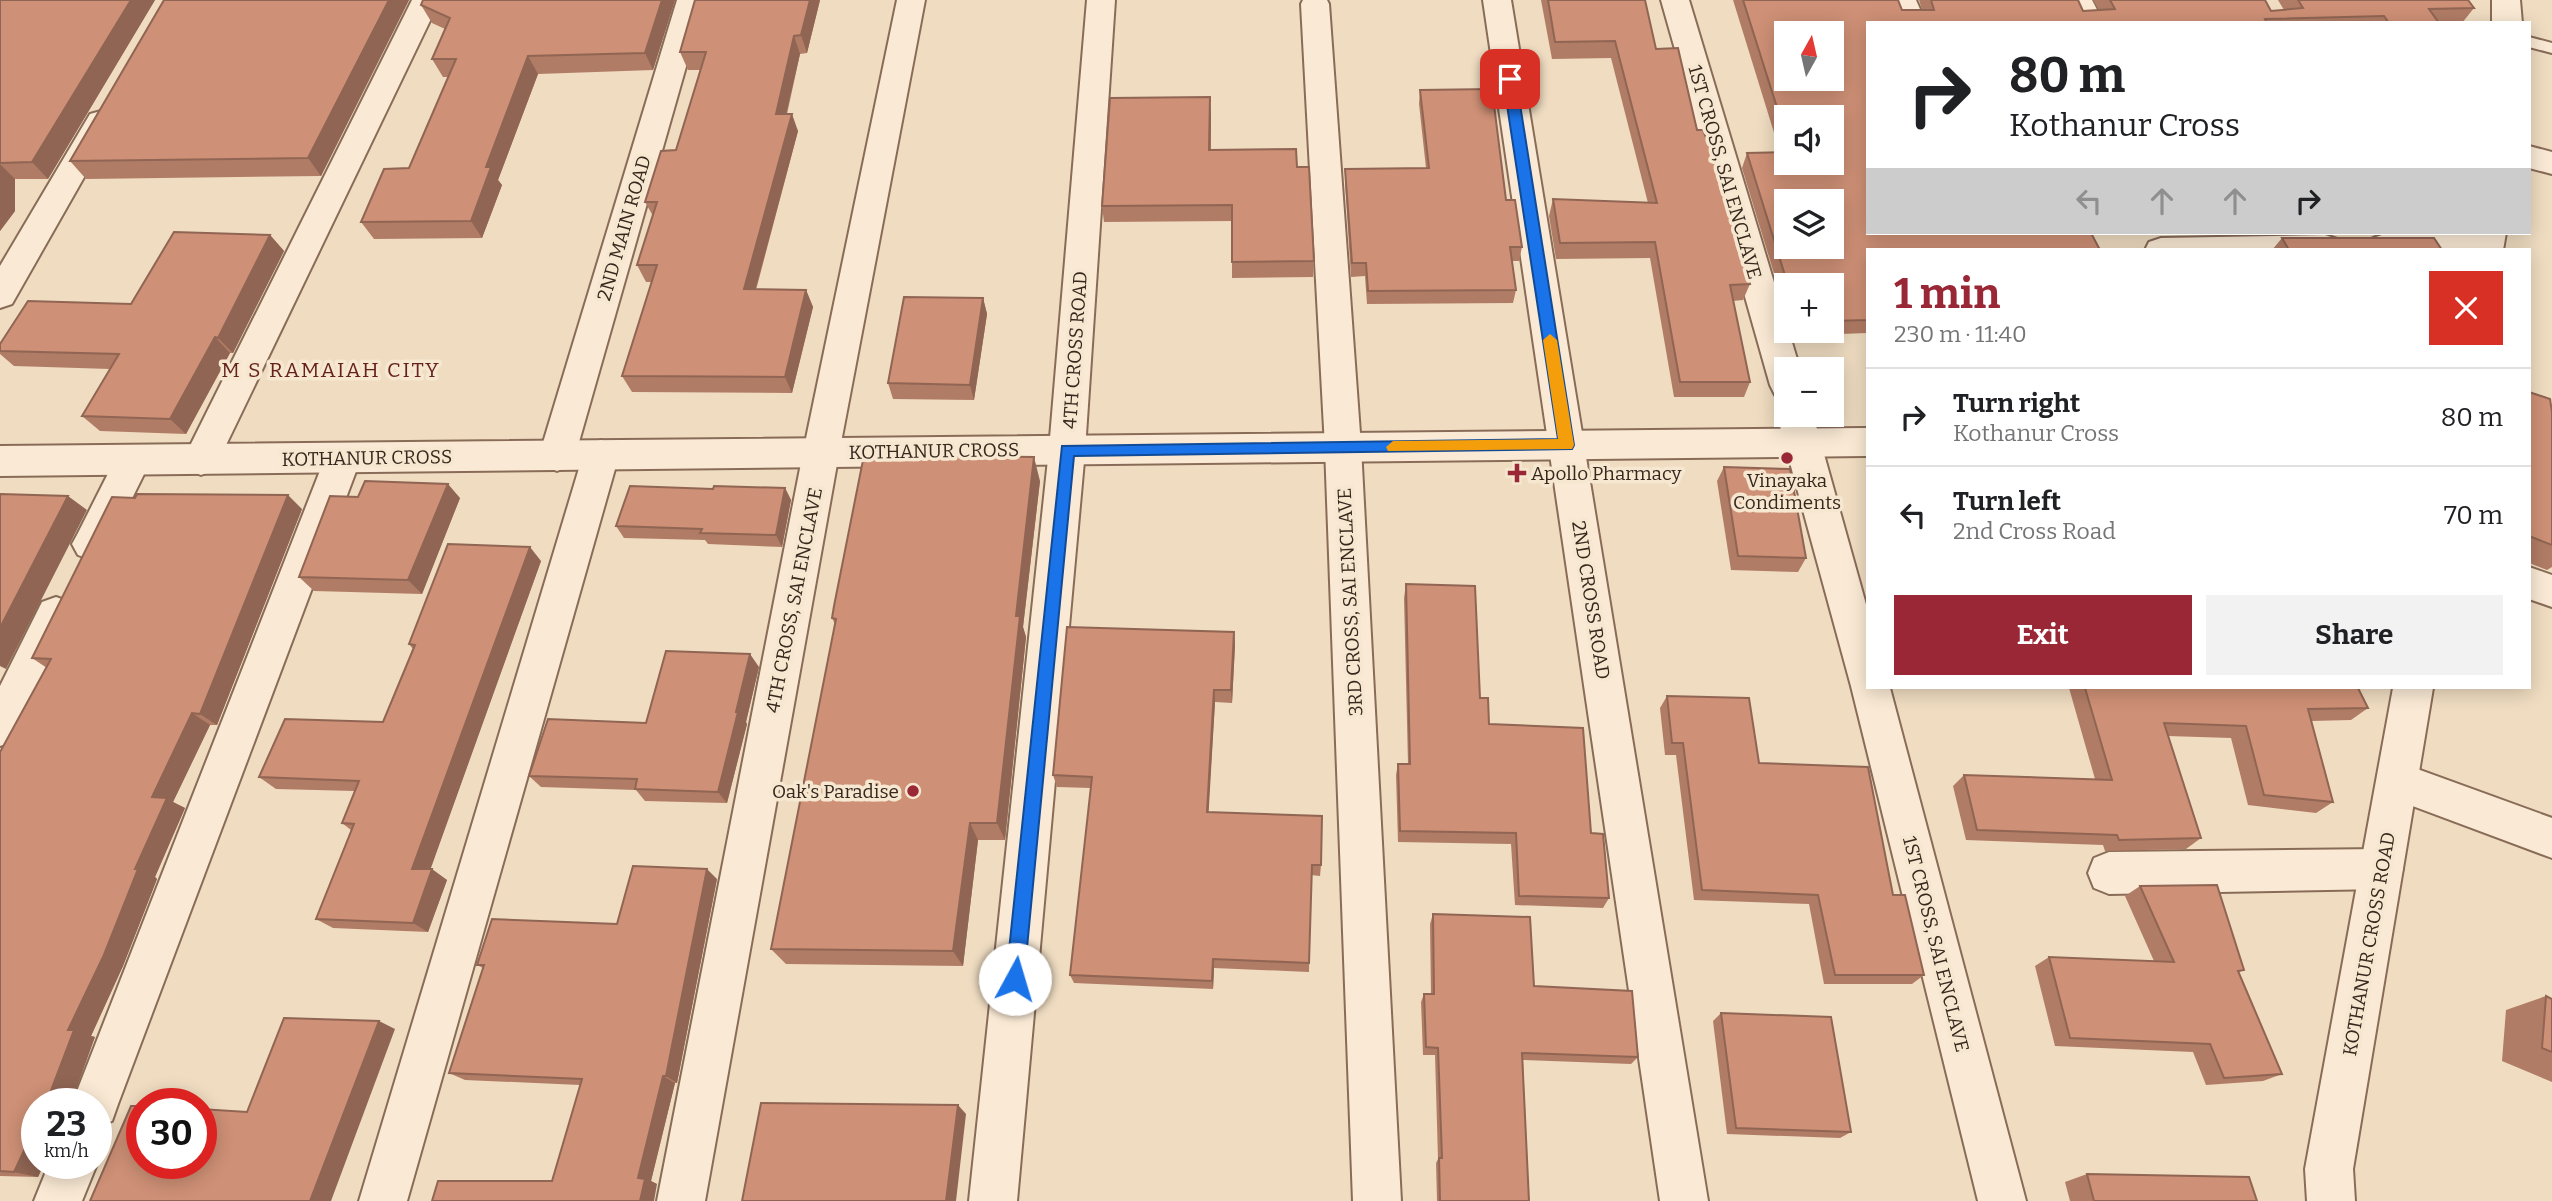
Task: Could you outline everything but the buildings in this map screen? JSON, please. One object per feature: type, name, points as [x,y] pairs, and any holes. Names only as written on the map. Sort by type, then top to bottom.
[{"type":"street","points":[[201,460],[426,0]]},
{"type":"street","name":"2ND MAIN ROAD","points":[[558,456],[691,0]]},
{"type":"street","name":"4TH CROSS, SAI ENCLAVE","points":[[681,1201],[821,453],[911,0]]},
{"type":"street","name":"4TH CROSS ROAD","points":[[993,1201],[1068,450],[1101,0]]},
{"type":"street","name":"2ND CROSS ROAD","points":[[1497,0],[1684,1201]]},
{"type":"street","name":"1ST CROSS, SAI ENCLAVE","points":[[1675,0],[1779,357]]},
{"type":"street","points":[[1902,0],[1911,21]]},
{"type":"street","points":[[2078,0],[2089,21]]},
{"type":"street","points":[[2507,0],[2507,21]]},
{"type":"street","name":"3RD CROSS, SAI ENCLAVE","points":[[1315,4],[1343,447],[1377,1201]]},
{"type":"street","points":[[0,295],[116,94]]},
{"type":"street","points":[[2531,158],[2552,163]]},
{"type":"street","points":[[2243,248],[2488,242]]},
{"type":"street","points":[[1799,429],[1866,674]]},
{"type":"street","name":"KOTHANUR CROSS","points":[[0,461],[1567,445],[1799,429],[1866,442]]},
{"type":"street","points":[[383,1201],[601,455]]},
{"type":"street","points":[[101,1088],[343,458]]},
{"type":"street","points":[[0,728],[133,460]]},
{"type":"street","points":[[2531,584],[2552,591]]},
{"type":"street","name":"1ST CROSS, SAI ENCLAVE","points":[[1870,689],[2001,1201]]},
{"type":"street","name":"KOTHANUR CROSS ROAD","points":[[2331,1201],[2329,1169],[2413,689]]},
{"type":"street","points":[[2398,781],[2552,838]]},
{"type":"street","points":[[2109,873],[2382,869]]},
{"type":"street","points":[[58,1201],[66,1179]]},
{"type":"lane","points":[[2531,43],[2552,48]]},
{"type":"slow traffic","points":[[1393,447],[1567,445],[1550,340]]},
{"type":"place","name":"Vinayaka Condiments","points":[[1787,458]]},
{"type":"place","name":"Apollo Pharmacy","points":[[1517,473]]},
{"type":"place","name":"Oak's Paradise","points":[[913,791]]},
{"type":"district","name":"M S RAMAIAH CITY","points":[[331,370]]},
{"type":"route","points":[[1015,979],[1068,450],[1567,445],[1510,79]]}]
